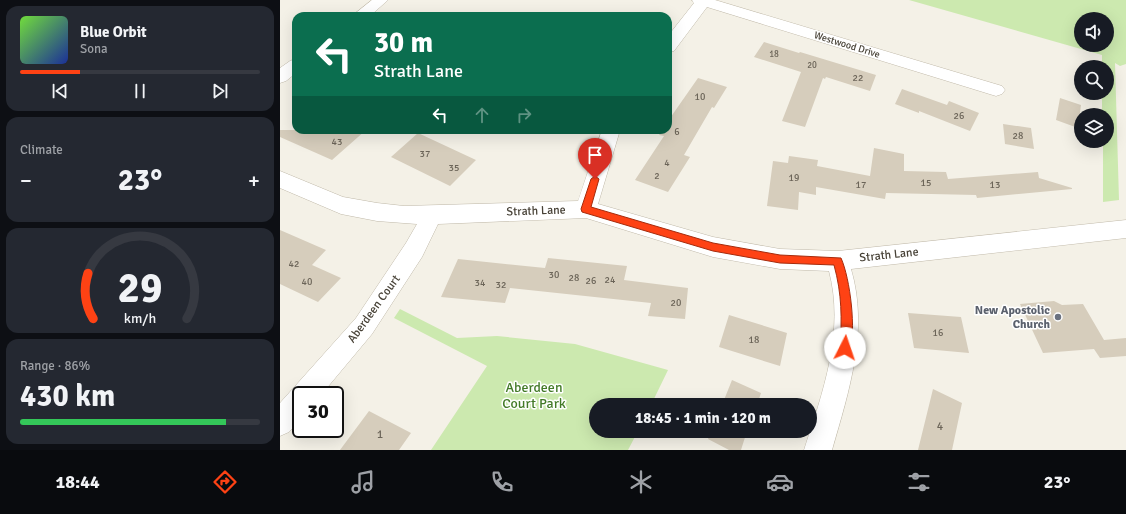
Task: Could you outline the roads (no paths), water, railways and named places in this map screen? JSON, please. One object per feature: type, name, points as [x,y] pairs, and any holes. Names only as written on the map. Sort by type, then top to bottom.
[{"type":"street","points":[[365,12],[381,0]]},
{"type":"street","points":[[672,41],[701,1]]},
{"type":"street","name":"Westwood Drive","points":[[701,1],[996,90]]},
{"type":"street","points":[[280,77],[292,68]]},
{"type":"street","points":[[586,209],[610,134]]},
{"type":"street","name":"Strath Lane","points":[[280,179],[341,205],[377,212],[404,215],[586,209],[713,247],[780,259],[838,261],[1126,229]]},
{"type":"street","name":"Aberdeen Court","points":[[312,386],[364,326],[414,250],[432,214]]},
{"type":"street","points":[[818,450],[840,375],[845,348],[847,322],[845,288],[838,261]]},
{"type":"street","points":[[280,423],[292,409]]},
{"type":"place","name":"New Apostolic Church","points":[[1058,317]]},
{"type":"park label","name":"Aberdeen Court Park","points":[[534,396]]}]
